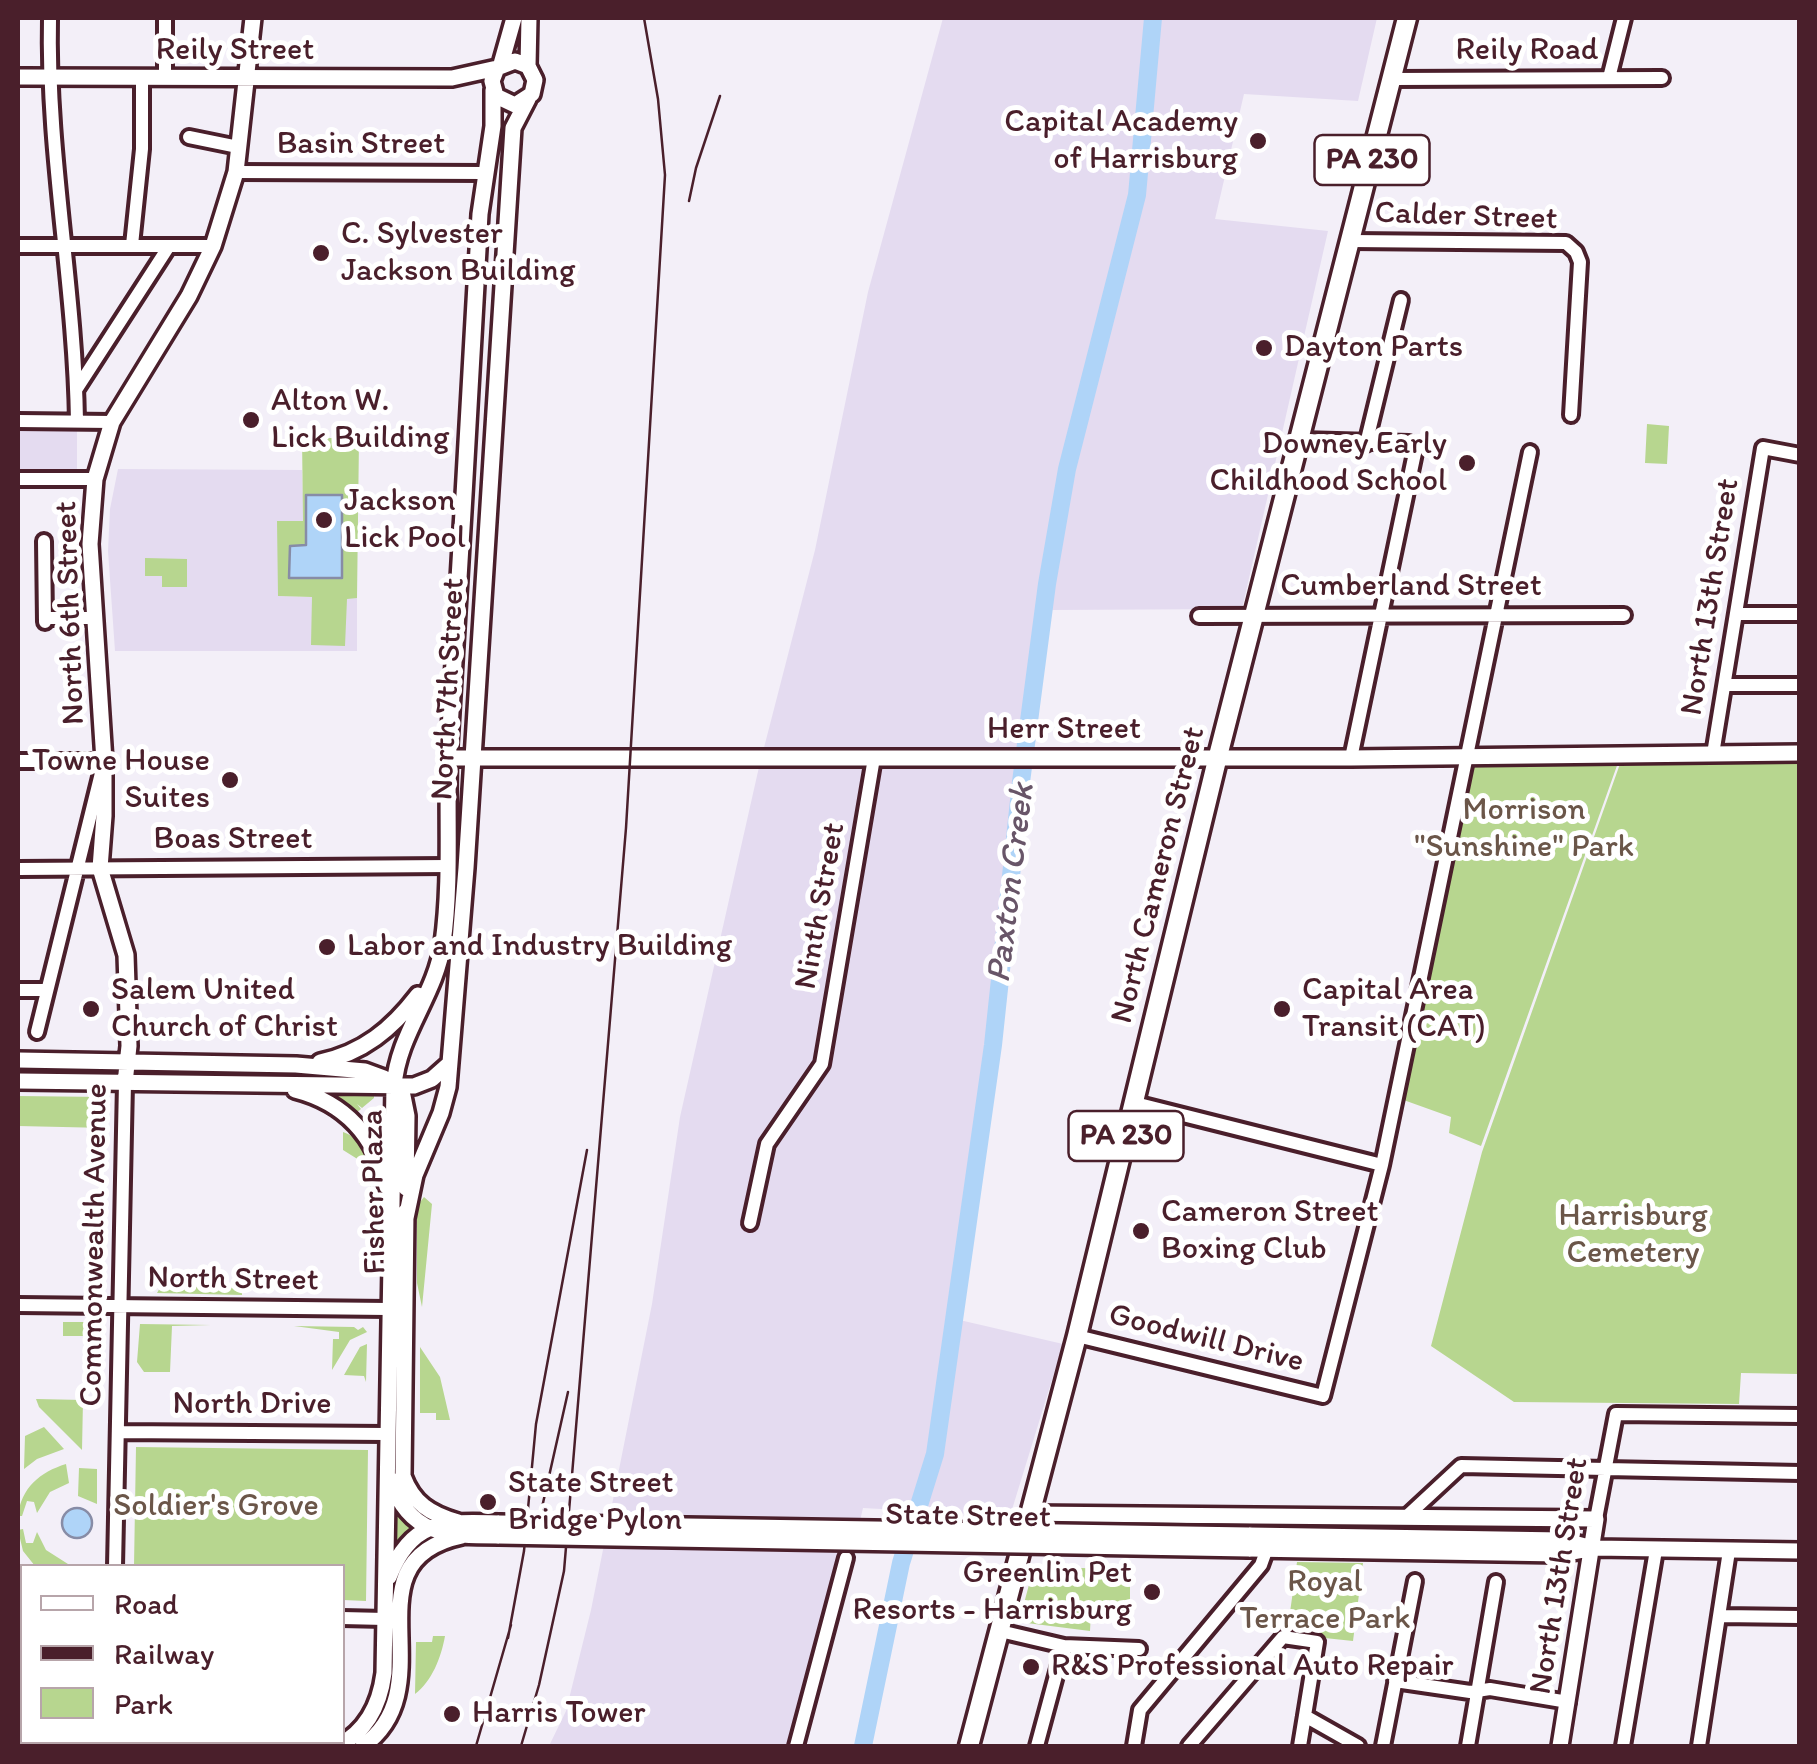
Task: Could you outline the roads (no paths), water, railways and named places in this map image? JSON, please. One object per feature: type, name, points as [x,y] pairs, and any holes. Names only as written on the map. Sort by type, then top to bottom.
[{"type":"highway","name":"North Cameron Street","points":[[969,1746],[1077,1336],[1218,756],[1407,18]]},
{"type":"main road","name":"North 6th Street","points":[[100,868],[104,761],[90,544],[95,480],[112,422],[189,296],[213,246],[236,172],[253,18]]},
{"type":"main road","name":"North 7th Street","points":[[394,1086],[398,1055],[441,957],[449,866],[449,758],[484,173],[492,126],[492,89],[514,18]]},
{"type":"main road","name":"North 7th Street","points":[[398,1215],[446,1099],[450,1064],[512,175],[512,128],[535,80],[528,66],[529,18]]},
{"type":"main road","points":[[499,66],[515,61],[528,66]]},
{"type":"main road","name":"Reily Street","points":[[18,77],[452,78],[499,66]]},
{"type":"main road","name":"Reily Street","points":[[452,78],[492,89]]},
{"type":"main road","points":[[492,89],[508,104],[528,99]]},
{"type":"main road","points":[[484,173],[512,175]]},
{"type":"main road","name":"Herr Street","points":[[449,758],[1800,754]]},
{"type":"main road","name":"Commonwealth Avenue","points":[[100,868],[126,956],[130,991],[125,1083]]},
{"type":"main road","points":[[296,1064],[341,1056],[383,1034],[426,986],[441,957]]},
{"type":"main road","points":[[18,1060],[296,1064],[355,1069],[374,1074],[394,1086]]},
{"type":"main road","points":[[18,1082],[394,1086],[424,1084],[450,1064]]},
{"type":"main road","points":[[277,1086],[315,1096],[356,1122],[377,1154],[398,1215]]},
{"type":"main road","name":"Fisher Plaza","points":[[394,1086],[403,1476],[422,1507],[460,1529]]},
{"type":"main road","name":"Fisher Plaza","points":[[345,1741],[359,1731],[377,1703],[384,1673],[388,1309],[398,1215]]},
{"type":"main road","points":[[385,1595],[400,1554],[427,1528],[400,1502],[386,1457]]},
{"type":"main road","name":"State Street","points":[[1029,1514],[1596,1519]]},
{"type":"main road","name":"North 13th Street","points":[[1560,1746],[1596,1519]]},
{"type":"main road","name":"State Street","points":[[427,1528],[1249,1542],[1562,1540],[1594,1548],[1800,1552]]},
{"type":"main road","points":[[363,1746],[388,1722],[399,1694],[401,1594],[407,1568],[433,1544],[460,1529]]},
{"type":"street","points":[[50,18],[48,78],[76,422]]},
{"type":"street","points":[[165,18],[165,78]]},
{"type":"street","points":[[1610,78],[1624,18]]},
{"type":"street","points":[[132,245],[142,149],[142,78]]},
{"type":"street","name":"Reily Road","points":[[1392,79],[1662,78]]},
{"type":"street","name":"Basin Street","points":[[189,137],[238,147]]},
{"type":"street","name":"Basin Street","points":[[236,172],[484,173]]},
{"type":"street","name":"Calder Street","points":[[1352,240],[1566,244],[1580,262],[1572,415]]},
{"type":"street","points":[[18,246],[213,246]]},
{"type":"street","points":[[76,390],[170,246]]},
{"type":"street","points":[[1366,444],[1402,300]]},
{"type":"street","points":[[18,421],[112,422]]},
{"type":"street","points":[[1300,440],[1414,446],[1350,758]]},
{"type":"street","name":"North 13th Street","points":[[1714,754],[1763,448],[1800,454]]},
{"type":"street","points":[[1136,1102],[1382,1165],[1530,452]]},
{"type":"street","points":[[18,479],[95,480]]},
{"type":"street","points":[[44,541],[46,620],[94,618]]},
{"type":"street","points":[[1736,614],[1800,614]]},
{"type":"street","name":"Cumberland Street","points":[[1198,616],[1624,615]]},
{"type":"street","points":[[1725,685],[1800,684]]},
{"type":"street","name":"Ninth Street","points":[[750,1224],[767,1144],[822,1064],[874,758]]},
{"type":"street","points":[[18,761],[104,761]]},
{"type":"street","name":"North 6th Street","points":[[37,1032],[104,761]]},
{"type":"street","name":"Boas Street","points":[[18,869],[449,866]]},
{"type":"street","points":[[18,990],[46,990]]},
{"type":"street","name":"Commonwealth Avenue","points":[[115,1564],[125,1083]]},
{"type":"street","name":"Goodwill Drive","points":[[1077,1336],[1323,1396],[1382,1165]]},
{"type":"street","name":"North Street","points":[[18,1305],[388,1309]]},
{"type":"street","name":"North 13th Street","points":[[1596,1519],[1616,1414],[1800,1416]]},
{"type":"street","name":"North Drive","points":[[118,1432],[386,1434]]},
{"type":"street","points":[[1406,1517],[1461,1466],[1800,1473]]},
{"type":"street","points":[[1134,1746],[1140,1710],[1261,1565],[1269,1542]]},
{"type":"street","points":[[1623,1746],[1656,1550]]},
{"type":"street","points":[[1699,1746],[1729,1551]]},
{"type":"street","points":[[796,1746],[846,1558]]},
{"type":"street","points":[[1384,1746],[1415,1581]]},
{"type":"street","points":[[1468,1746],[1496,1582]]},
{"type":"street","points":[[1720,1616],[1800,1617]]},
{"type":"street","points":[[345,1618],[384,1618]]},
{"type":"street","points":[[1000,1631],[1064,1646],[1139,1649]]},
{"type":"street","points":[[1189,1746],[1283,1637],[1317,1642],[1300,1746]]},
{"type":"street","points":[[1038,1746],[1064,1646]]},
{"type":"street","points":[[1394,1681],[1470,1692],[1490,1688],[1568,1702]]},
{"type":"street","points":[[1304,1716],[1358,1746]]},
{"type":"water","name":"Jackson Lick Pool","points":[[306,495],[342,495],[342,578],[289,578],[290,546],[306,545]]},
{"type":"water","points":[[77,1508],[88,1512],[92,1523],[88,1534],[77,1538],[66,1534],[62,1523],[66,1512]]},
{"type":"waterway","name":"Paxton Creek","points":[[863,1746],[901,1563],[935,1454],[993,1045],[1047,584],[1067,469],[1137,195],[1153,18]]},
{"type":"railway","points":[[521,1746],[564,1571],[626,828],[665,175],[658,99],[644,18]]},
{"type":"railway","points":[[689,201],[720,96]]},
{"type":"railway","points":[[508,1638],[524,1551],[536,1424],[587,1150]]},
{"type":"railway","points":[[536,1534],[568,1392]]},
{"type":"railway","points":[[476,1746],[511,1625]]},
{"type":"place","name":"Capital Academy of Harrisburg","points":[[1258,141]]},
{"type":"place","name":"C. Sylvester Jackson Building","points":[[321,253]]},
{"type":"place","name":"Dayton Parts","points":[[1264,348]]},
{"type":"place","name":"Alton W. Lick Building","points":[[251,420]]},
{"type":"place","name":"Downey Early Childhood School","points":[[1467,463]]},
{"type":"place","name":"Jackson Lick Pool","points":[[324,520]]},
{"type":"place","name":"Towne House Suites","points":[[230,780]]},
{"type":"place","name":"Labor and Industry Building","points":[[327,947]]},
{"type":"place","name":"Salem United Church of Christ","points":[[91,1009]]},
{"type":"place","name":"Capital Area Transit (CAT)","points":[[1282,1009]]},
{"type":"place","name":"Cameron Street Boxing Club","points":[[1141,1231]]},
{"type":"place","name":"State Street Bridge Pylon","points":[[488,1502]]},
{"type":"place","name":"Greenlin Pet Resorts - Harrisburg","points":[[1152,1592]]},
{"type":"place","name":"R&S Professional Auto Repair","points":[[1031,1667]]},
{"type":"place","name":"Harris Tower","points":[[452,1714]]},
{"type":"park label","name":"Morrison \"Sunshine\" Park","points":[[1524,830]]},
{"type":"park label","name":"Harrisburg Cemetery","points":[[1633,1236]]},
{"type":"park label","name":"Soldier's Grove","points":[[216,1507]]},
{"type":"park label","name":"Royal Terrace Park","points":[[1325,1602]]}]
